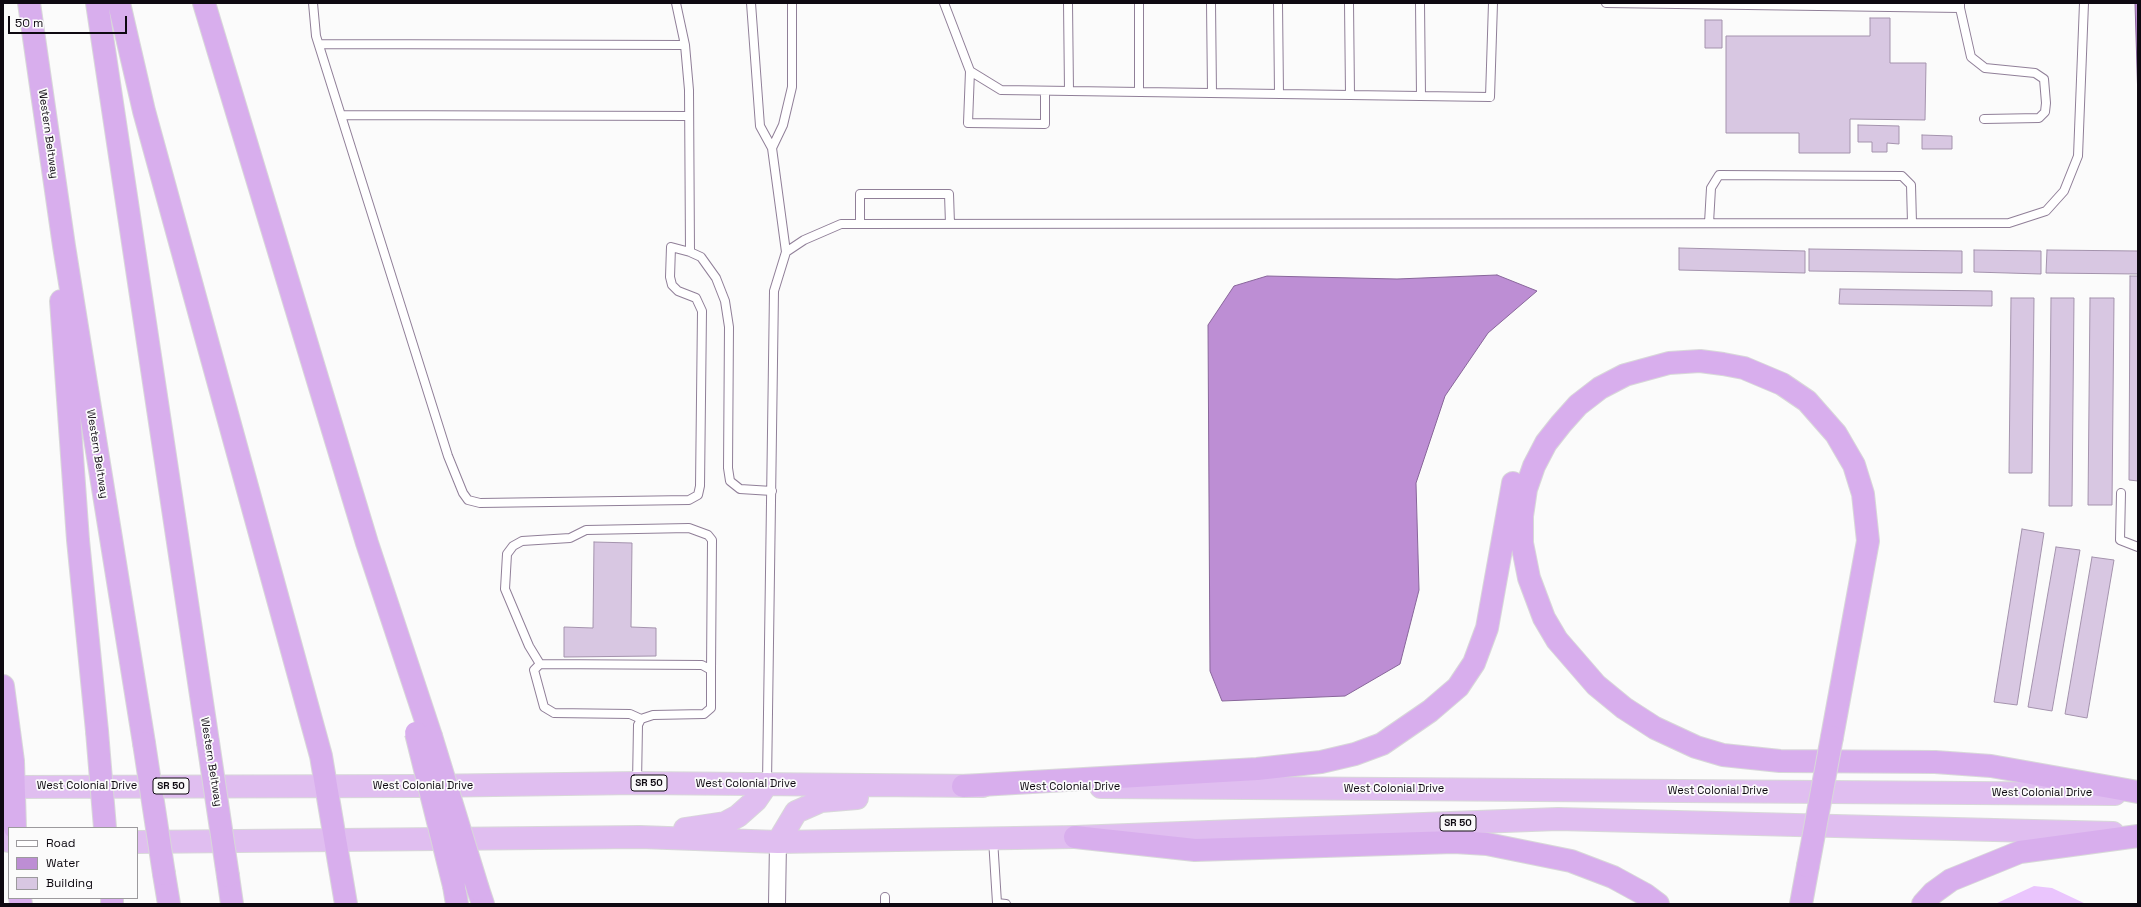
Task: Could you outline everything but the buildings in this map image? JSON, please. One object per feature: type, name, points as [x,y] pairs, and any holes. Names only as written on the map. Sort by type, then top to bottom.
[{"type":"highway","name":"Western Beltway","points":[[29,3],[64,246],[169,904]]},
{"type":"highway","name":"Western Beltway","points":[[97,3],[232,904]]},
{"type":"highway","points":[[119,3],[144,110],[321,756],[346,904]]},
{"type":"highway","points":[[204,3],[367,543],[423,735],[481,896]]},
{"type":"highway","points":[[64,246],[61,312],[78,540],[105,827]]},
{"type":"highway","points":[[778,842],[796,812],[821,801],[920,794],[963,786],[1257,769],[1321,762],[1355,754],[1382,744],[1436,706],[1458,687],[1474,663],[1487,628],[1511,489],[1521,460],[1538,430],[1561,400],[1601,372],[1648,352],[1692,347],[1734,350],[1772,363],[1815,389],[1843,420],[1863,452],[1880,509],[1882,543],[1879,569],[1839,738]]},
{"type":"highway","points":[[1801,904],[1815,866],[1839,738],[1868,541],[1863,494],[1854,465],[1836,434],[1807,401],[1782,384],[1744,368],[1700,361],[1669,363],[1625,375],[1600,388],[1578,405],[1546,443],[1534,466],[1526,490],[1522,516],[1522,543],[1529,578],[1544,618],[1556,640],[1596,685],[1624,708],[1654,728],[1696,748],[1724,755],[1780,760],[1935,762],[1991,766],[2138,793]]},
{"type":"highway","points":[[3,686],[13,761],[9,787],[14,827]]},
{"type":"highway","points":[[423,735],[456,895]]},
{"type":"highway","name":"West Colonial Drive","points":[[9,787],[636,783],[2138,793]]},
{"type":"highway","points":[[640,837],[725,823],[747,809],[767,784]]},
{"type":"highway","name":"SR 50","points":[[138,842],[640,837],[778,842],[1074,837],[1558,820],[2138,835]]},
{"type":"highway","points":[[1923,904],[1933,893],[1951,880],[2020,852],[2138,835]]},
{"type":"highway","points":[[1074,837],[1195,850],[1454,842],[1487,844],[1571,861],[1613,878],[1646,895],[1658,904]]},
{"type":"highway","points":[[1815,866],[1815,904]]},
{"type":"street","points":[[777,904],[778,842]]},
{"type":"lane","points":[[313,3],[314,20],[319,44],[341,115],[448,456],[463,493],[468,500],[480,503],[689,500],[698,495],[700,486],[702,311],[696,298],[678,291],[672,285],[670,276],[671,247],[690,252],[701,257],[716,278],[728,313],[728,476],[730,481],[740,489],[772,491]]},
{"type":"lane","points":[[676,3],[685,45],[690,116],[690,252]]},
{"type":"lane","points":[[751,3],[760,126],[772,148],[786,252],[774,291],[767,784]]},
{"type":"lane","points":[[772,148],[782,125],[792,87],[792,3]]},
{"type":"lane","points":[[944,3],[970,71],[968,123],[1045,124],[1045,91]]},
{"type":"lane","points":[[1068,3],[1069,91]]},
{"type":"lane","points":[[1139,3],[1139,92]]},
{"type":"lane","points":[[1211,3],[1212,93]]},
{"type":"lane","points":[[1278,3],[1279,94]]},
{"type":"lane","points":[[1349,3],[1350,95]]},
{"type":"lane","points":[[1420,3],[1421,96]]},
{"type":"lane","points":[[970,71],[1001,90],[1490,97],[1493,3]]},
{"type":"lane","points":[[1606,3],[1960,6],[1971,57],[1985,68],[2035,73],[2044,79],[2045,107],[2044,112],[2039,118],[1984,119]]},
{"type":"lane","points":[[786,252],[804,240],[841,224],[2010,223],[2046,211],[2064,191],[2078,156],[2084,3]]},
{"type":"lane","points":[[319,44],[685,45]]},
{"type":"lane","points":[[341,115],[690,116]]},
{"type":"lane","points":[[1709,223],[1712,188],[1719,175],[1902,176],[1911,185],[1912,223]]},
{"type":"lane","points":[[860,224],[860,194],[949,194],[950,224]]},
{"type":"lane","points":[[2121,493],[2120,540],[2138,547]]},
{"type":"lane","points":[[540,664],[529,646],[505,589],[506,554],[513,546],[522,541],[570,538],[590,529],[689,528],[708,535],[712,540],[710,670],[711,708],[704,714],[653,715],[641,719],[638,724],[636,783]]},
{"type":"lane","points":[[641,719],[630,714],[554,713],[544,707],[534,670],[540,664],[702,665],[710,670]]},
{"type":"lane","points":[[993,838],[997,903],[1006,904]]},
{"type":"shaded area","points":[[2034,886],[2052,888],[2086,904],[1995,904]]},
{"type":"water","points":[[2135,3],[2138,3],[2138,101]]},
{"type":"water","points":[[1497,275],[1537,291],[1488,333],[1445,396],[1416,483],[1419,590],[1400,664],[1345,696],[1222,701],[1210,671],[1208,325],[1234,286],[1267,276],[1397,279]]}]
